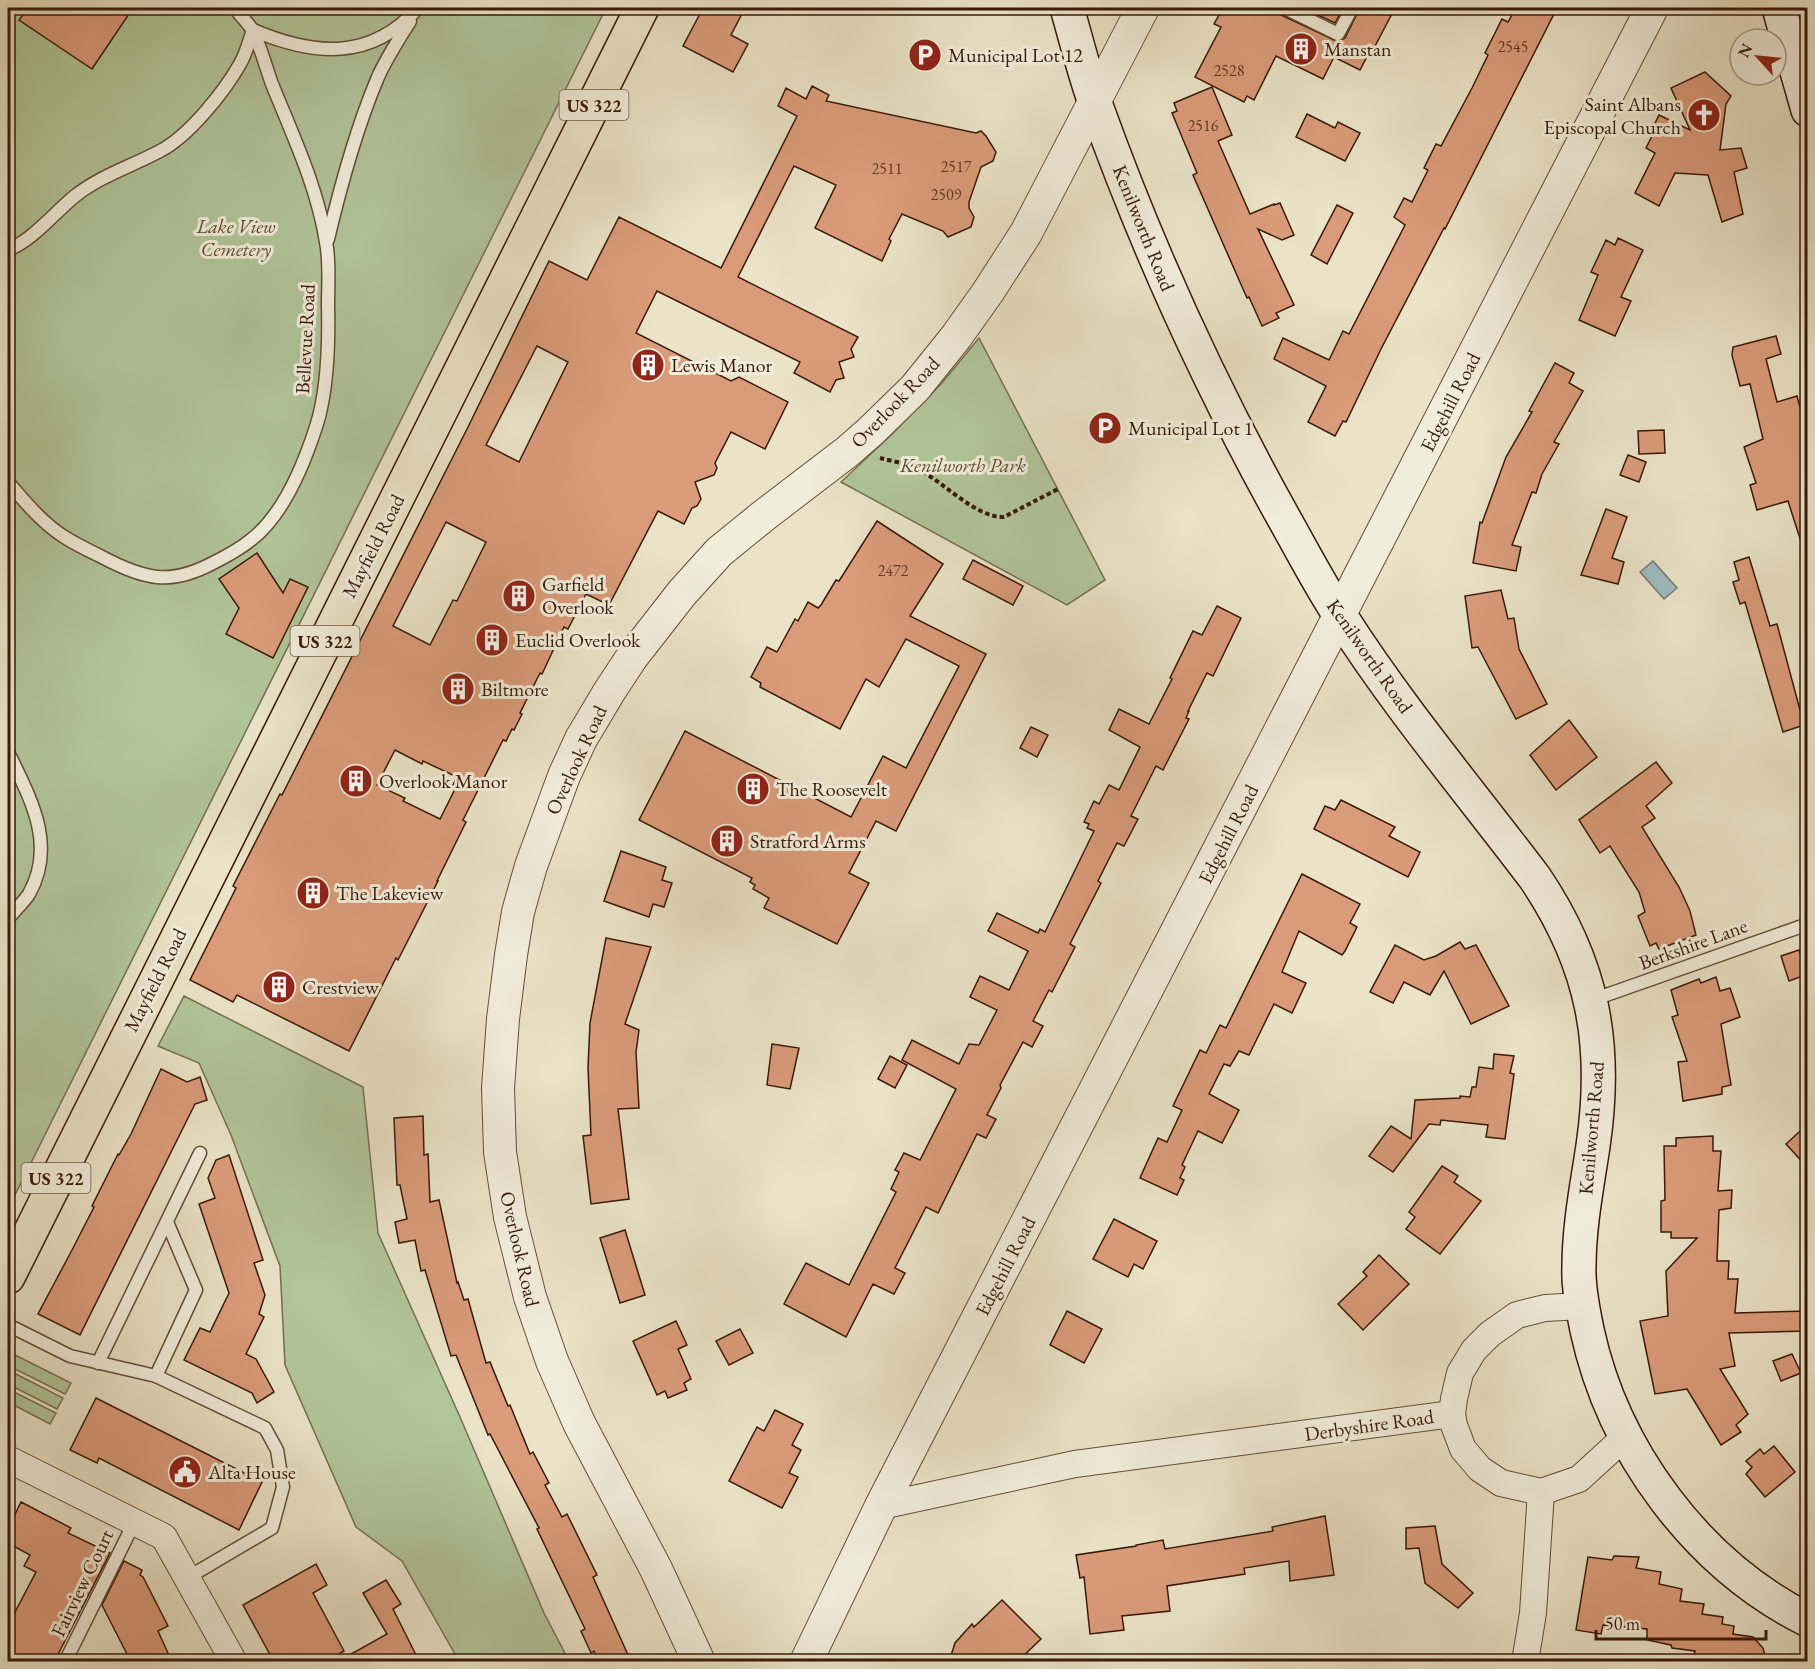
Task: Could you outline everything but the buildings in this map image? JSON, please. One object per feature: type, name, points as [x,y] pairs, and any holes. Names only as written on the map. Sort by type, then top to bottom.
[{"type":"main road","name":"Mayfield Road","points":[[8,1277],[642,8]]},
{"type":"main road","name":"Kenilworth Road","points":[[1067,8],[1095,102],[1141,223],[1211,380],[1260,474],[1340,616],[1384,680],[1545,893],[1567,931],[1591,1001],[1598,1043],[1598,1093],[1580,1232],[1578,1269],[1582,1306]]},
{"type":"main road","points":[[1779,8],[1808,110]]},
{"type":"main road","points":[[1582,1306],[1598,1371],[1625,1437],[1650,1479],[1699,1539],[1740,1576],[1766,1596],[1808,1620]]},
{"type":"street","name":"Overlook Road","points":[[699,1662],[657,1569],[579,1422],[552,1360],[530,1297],[510,1217],[500,1152],[498,1088],[511,955],[518,912],[531,866],[564,776],[585,733],[632,657],[682,593],[719,552],[871,431],[915,388],[956,337],[1026,233],[1143,8]]},
{"type":"street","name":"Edgehill Road","points":[[806,1662],[881,1506],[1652,8]]},
{"type":"street","name":"Derbyshire Road","points":[[881,1506],[1075,1464],[1452,1414],[1460,1373],[1474,1350],[1490,1334],[1517,1315],[1545,1308],[1582,1306]]},
{"type":"street","points":[[1452,1414],[1463,1449],[1480,1469],[1501,1483],[1540,1492],[1579,1479],[1625,1437]]},
{"type":"street","points":[[8,1460],[164,1537],[234,1662]]},
{"type":"street","points":[[1525,1662],[1533,1613],[1540,1492]]},
{"type":"lane","points":[[235,8],[253,30],[285,43],[327,50],[352,47],[386,36],[418,8]]},
{"type":"lane","points":[[327,243],[353,145],[378,77],[418,8]]},
{"type":"lane","points":[[1285,8],[1338,34],[1352,8]]},
{"type":"lane","points":[[8,250],[30,236],[83,190],[178,140],[195,123],[241,63],[253,30]]},
{"type":"lane","name":"Bellevue Road","points":[[8,482],[30,508],[65,538],[114,564],[137,573],[158,577],[190,574],[228,556],[253,538],[272,518],[286,497],[301,468],[317,425],[326,378],[327,243],[313,184],[253,30]]},
{"type":"lane","points":[[8,752],[29,797],[41,839],[40,866],[28,895],[8,920]]},
{"type":"lane","name":"Berkshire Lane","points":[[1591,1001],[1808,924]]},
{"type":"lane","points":[[98,1363],[200,1153]]},
{"type":"lane","points":[[156,1376],[196,1290],[167,1222]]},
{"type":"lane","points":[[8,1325],[70,1356],[156,1376],[265,1428],[277,1450],[283,1487],[272,1528],[187,1578]]},
{"type":"lane","name":"Fairview Court","points":[[65,1662],[135,1521]]},
{"type":"path","points":[[879,457],[914,467],[994,517],[1004,517],[1060,488]]},
{"type":"green space","name":"Lake View Cemetery","points":[[8,8],[606,8],[8,1209]]},
{"type":"green space","points":[[1791,8],[1807,8],[1807,67]]},
{"type":"green space","name":"Kenilworth Park","points":[[979,338],[1105,580],[1067,605],[841,482],[941,384]]},
{"type":"green space","points":[[184,996],[363,1087],[378,1233],[544,1613],[569,1661],[459,1661],[402,1561],[356,1527],[285,1365],[280,1266],[231,1135],[199,1063],[158,1046]]},
{"type":"green space","points":[[15,1355],[71,1383],[65,1394],[9,1366]]},
{"type":"green space","points":[[8,1370],[63,1398],[57,1409],[8,1384]]},
{"type":"green space","points":[[8,1389],[56,1413],[50,1424],[8,1402]]},
{"type":"water","points":[[1653,561],[1677,588],[1664,599],[1640,572]]},
{"type":"place","name":"Manstan","points":[[1301,49]]},
{"type":"place","name":"Municipal Lot 12","points":[[925,55]]},
{"type":"place","name":"Saint Albans Episcopal Church","points":[[1704,115]]},
{"type":"place","name":"Lewis Manor","points":[[648,365]]},
{"type":"place","name":"Municipal Lot 1","points":[[1105,428]]},
{"type":"place","name":"Garfield Overlook","points":[[519,596]]},
{"type":"place","name":"Euclid Overlook","points":[[492,640]]},
{"type":"place","name":"Biltmore","points":[[458,689]]},
{"type":"place","name":"Overlook Manor","points":[[356,781]]},
{"type":"place","name":"The Roosevelt","points":[[753,789]]},
{"type":"place","name":"Stratford Arms","points":[[727,841]]},
{"type":"place","name":"The Lakeview","points":[[313,893]]},
{"type":"place","name":"Crestview","points":[[279,987]]},
{"type":"place","name":"Alta House","points":[[185,1472]]}]
